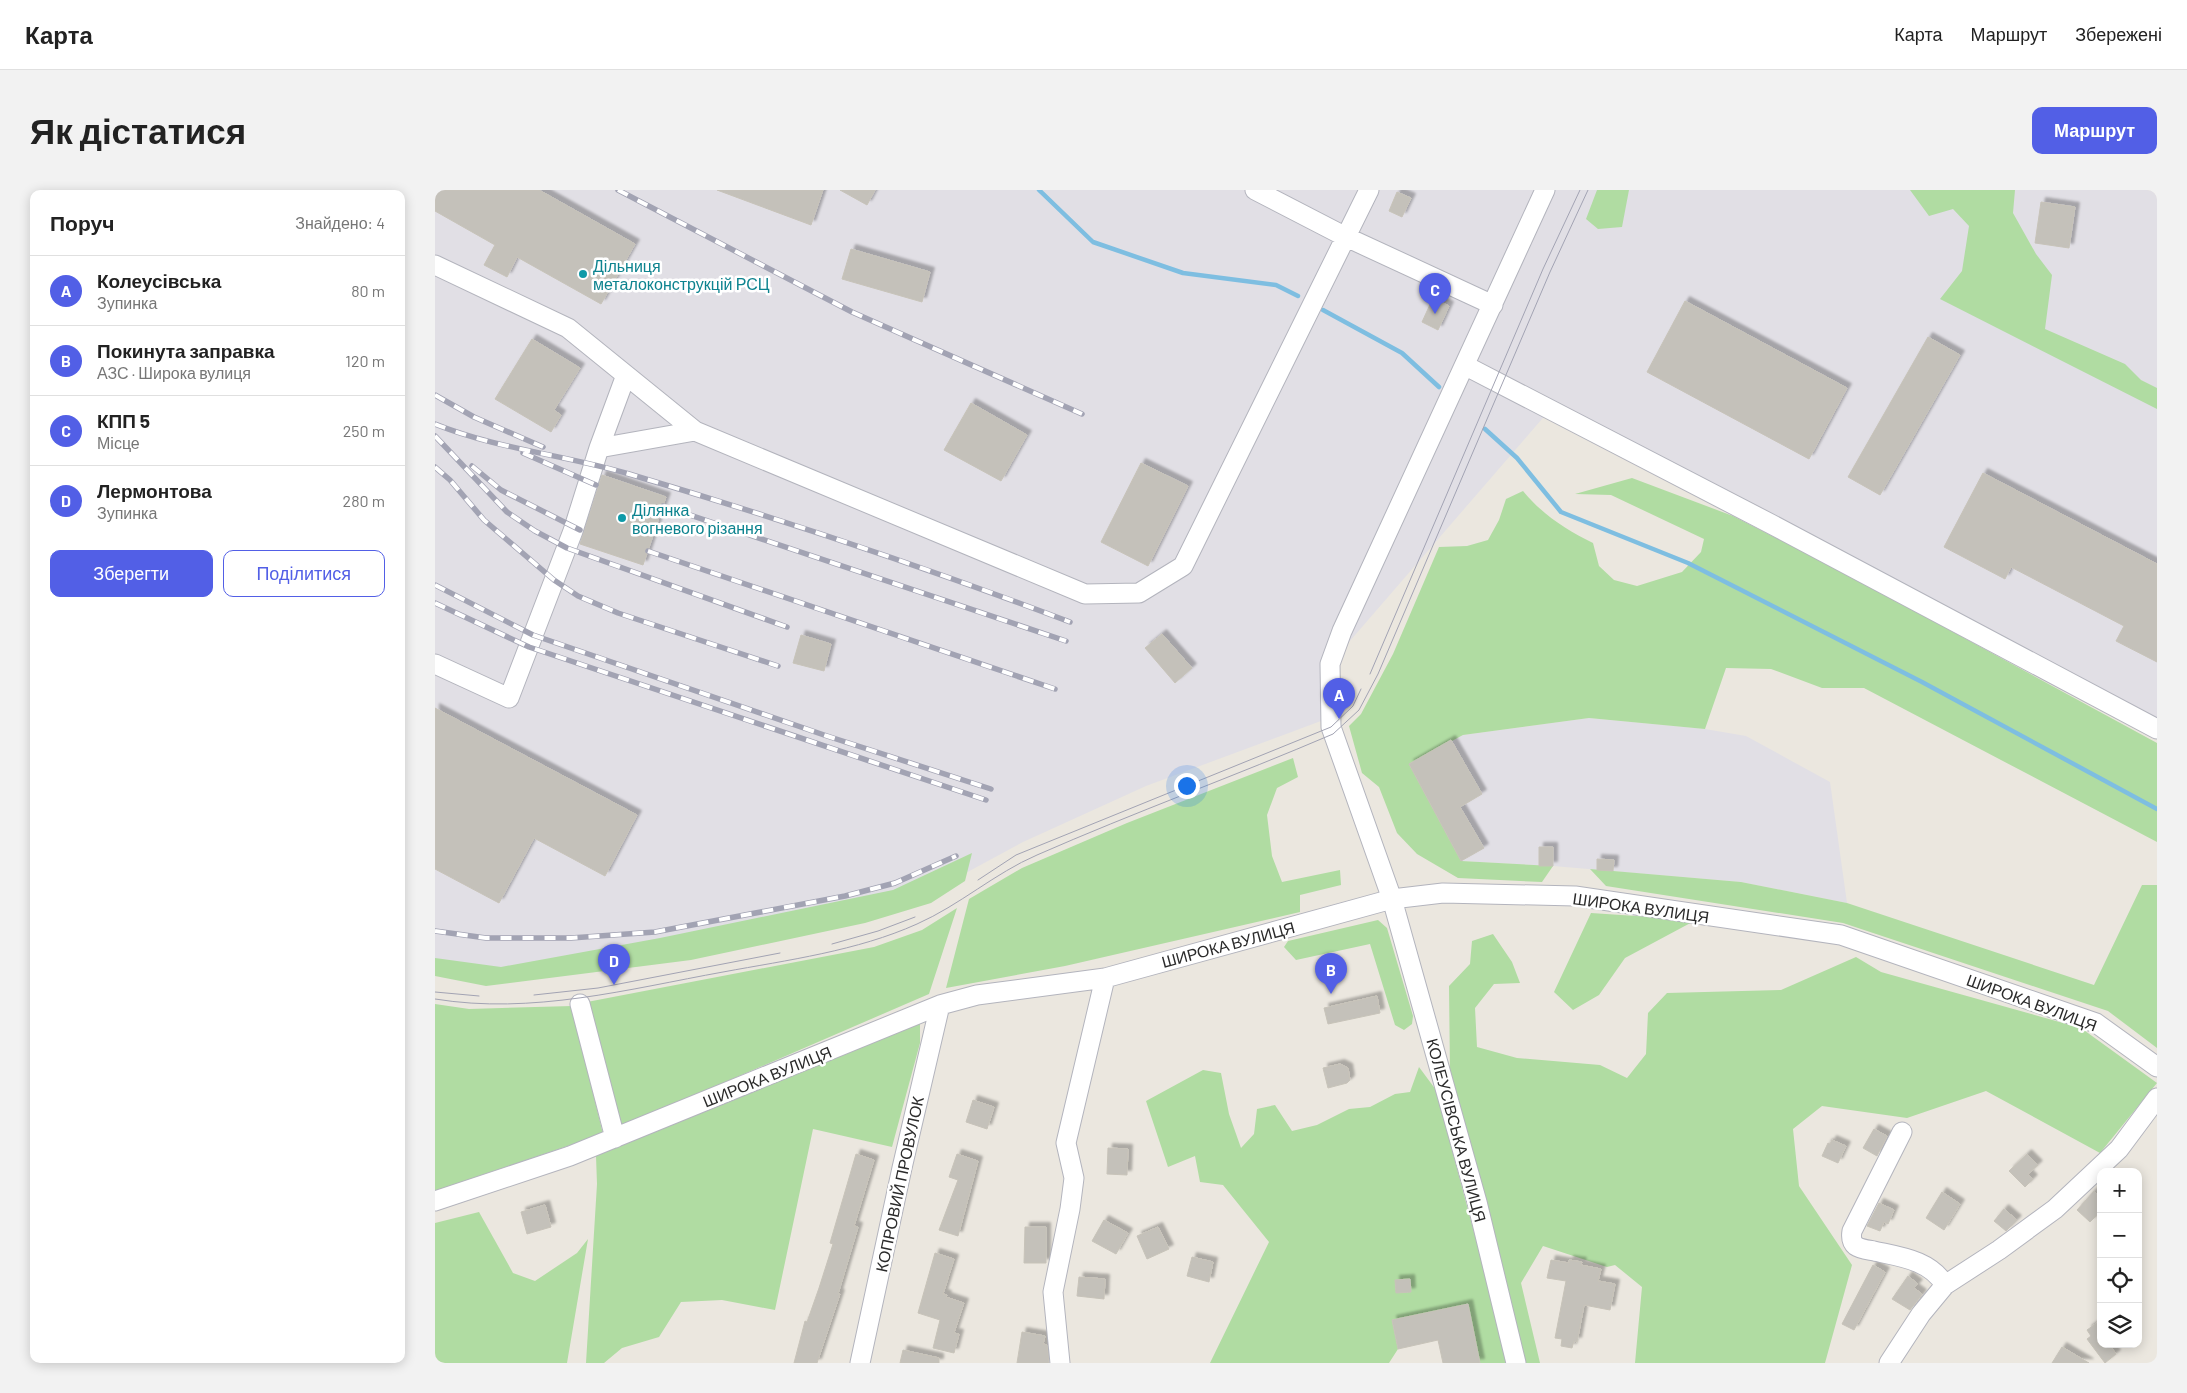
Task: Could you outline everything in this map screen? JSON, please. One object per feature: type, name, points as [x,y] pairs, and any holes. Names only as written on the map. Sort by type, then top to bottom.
[{"type":"street","points":[[1255,190],[1344,236],[1493,305]]},
{"type":"street","points":[[435,265],[568,328],[695,431],[1085,594],[1139,593],[1183,566],[1344,236],[1369,190]]},
{"type":"street","name":"КОЛЕУСІВСЬКА ВУЛИЦЯ","points":[[1516,1363],[1477,1202],[1392,899],[1331,727],[1330,664],[1342,631],[1545,190]]},
{"type":"street","points":[[1465,366],[1771,524],[2157,729]]},
{"type":"street","points":[[435,664],[509,698],[573,531],[599,448],[626,375]]},
{"type":"street","points":[[599,448],[695,431]]},
{"type":"street","name":"ШИРОКА ВУЛИЦЯ","points":[[435,1202],[570,1156],[939,1005],[977,994],[1105,978],[1392,899],[1443,893],[1575,896],[1841,935],[2096,1023],[2157,1067]]},
{"type":"street","points":[[1060,1363],[1053,1292],[1070,1210],[1074,1178],[1066,1143],[1105,978]]},
{"type":"street","points":[[580,1004],[615,1138]]},
{"type":"street","name":"КОПРОВИЙ ПРОВУЛОК","points":[[860,1363],[939,1005]]},
{"type":"street","points":[[1889,1363],[1921,1314],[1945,1285],[1999,1250],[2055,1209],[2119,1149],[2157,1098]]},
{"type":"street","points":[[1902,1132],[1852,1231],[1851,1238],[1855,1245],[1865,1249],[1910,1258],[1937,1272],[1945,1285]]},
{"type":"shaded area","points":[[435,190],[2157,190],[2157,736],[1555,404],[1330,664],[1329,718],[1146,786],[1023,842],[912,902],[503,973],[435,961]]},
{"type":"shaded area","points":[[1589,718],[1705,729],[1746,736],[1830,782],[1847,903],[1741,882],[1553,866],[1461,861],[1409,764],[1463,735]]},
{"type":"green space","points":[[1597,190],[1629,190],[1622,227],[1598,229],[1586,219]]},
{"type":"green space","points":[[1910,190],[2015,190],[2013,213],[2036,254],[2052,275],[2045,329],[2125,364],[2141,380],[2157,388],[2157,409],[1940,299],[1962,271],[1969,226],[1953,209],[1929,216]]},
{"type":"green space","points":[[1632,478],[1733,516],[1843,572],[2157,743],[2157,842],[1864,688],[1822,688],[1771,669],[1726,668],[1705,729],[1589,718],[1463,735],[1409,764],[1461,861],[1553,866],[1542,882],[1458,878],[1417,854],[1397,833],[1379,787],[1362,773],[1349,726],[1361,714],[1393,654],[1439,547],[1467,546],[1488,540],[1499,520],[1506,499],[1523,491],[1555,521],[1593,543],[1599,566],[1614,580],[1637,586],[1682,572],[1701,552],[1704,539],[1611,495],[1575,494]]},
{"type":"green space","points":[[1293,758],[1298,777],[1277,788],[1267,815],[1272,856],[1282,882],[1340,870],[1341,885],[1300,895],[1300,912],[1065,966],[946,988],[969,899],[1022,868],[1127,823]]},
{"type":"green space","points":[[972,853],[965,881],[931,903],[865,923],[691,960],[486,986],[435,976],[435,958],[501,967],[660,938],[893,890]]},
{"type":"green space","points":[[1590,869],[1741,882],[1847,903],[2094,985],[2142,885],[2157,885],[2157,1048],[2108,1011],[1843,923],[1606,886]]},
{"type":"green space","points":[[957,908],[929,994],[619,1128],[587,1002],[874,947],[922,930]]},
{"type":"green space","points":[[1591,913],[1696,920],[1625,958],[1599,995],[1573,1010],[1554,992]]},
{"type":"green space","points":[[1378,920],[1387,928],[1413,1016],[1412,1024],[1404,1030],[1395,1025],[1370,944],[1296,960],[1284,947],[1288,941]]},
{"type":"green space","points":[[1493,934],[1512,962],[1520,983],[1494,984],[1475,1008],[1477,1047],[1517,1058],[1600,1065],[1627,1078],[1646,1054],[1648,1013],[1667,993],[1781,990],[1856,957],[1881,972],[2081,1028],[2157,1083],[2100,1153],[1986,1091],[1907,1118],[1822,1106],[1793,1129],[1799,1186],[1852,1265],[1825,1363],[1635,1363],[1642,1287],[1615,1265],[1607,1267],[1543,1246],[1521,1283],[1540,1363],[1525,1363],[1450,1072],[1449,986],[1470,964],[1472,941]]},
{"type":"green space","points":[[435,1004],[469,1009],[572,1006],[603,1134],[435,1191]]},
{"type":"green space","points":[[920,1021],[920,1043],[892,1147],[813,1129],[775,1310],[722,1300],[681,1302],[659,1337],[622,1348],[604,1363],[586,1363],[597,1184],[596,1156]]},
{"type":"green space","points":[[1419,1067],[1436,1090],[1509,1363],[1480,1363],[1468,1305],[1392,1320],[1398,1349],[1389,1363],[1210,1363],[1269,1242],[1223,1185],[1200,1182],[1195,1156],[1168,1167],[1146,1101],[1203,1070],[1221,1073],[1229,1114],[1241,1148],[1254,1134],[1257,1109],[1275,1105],[1292,1131],[1317,1125],[1349,1109],[1370,1107],[1395,1094],[1410,1092]]},
{"type":"green space","points":[[479,1212],[513,1273],[535,1281],[577,1253],[588,1239],[567,1363],[435,1363],[435,1223]]},
{"type":"building","name":"Дільниця металоконструкцій РСЦ","points":[[435,190],[539,190],[635,244],[601,304],[517,257],[507,277],[484,265],[495,245],[435,211]]},
{"type":"building","points":[[717,190],[823,190],[811,225]]},
{"type":"building","points":[[840,190],[875,190],[867,205]]},
{"type":"building","points":[[1397,192],[1411,198],[1402,217],[1389,211]]},
{"type":"building","points":[[2041,202],[2075,207],[2069,248],[2035,243]]},
{"type":"building","points":[[851,249],[930,272],[922,302],[842,279]]},
{"type":"building","points":[[1433,298],[1449,306],[1438,330],[1422,322]]},
{"type":"building","points":[[1685,301],[1847,388],[1809,459],[1647,372]]},
{"type":"building","points":[[1928,337],[1960,355],[1880,495],[1848,477]]},
{"type":"building","points":[[532,339],[580,368],[554,410],[561,415],[551,432],[495,399]]},
{"type":"building","points":[[971,403],[1027,435],[1001,481],[944,450]]},
{"type":"building","points":[[1141,463],[1188,486],[1148,566],[1101,542]]},
{"type":"building","points":[[1983,473],[2157,564],[2157,662],[2116,641],[2124,626],[2011,567],[2005,579],[1944,547]]},
{"type":"building","name":"Ділянка вогневого різання","points":[[602,475],[666,497],[643,565],[580,544]]},
{"type":"building","points":[[1162,634],[1192,668],[1175,683],[1145,648]]},
{"type":"building","points":[[801,635],[831,644],[824,671],[793,663]]},
{"type":"building","points":[[435,708],[637,815],[605,876],[534,838],[499,903],[435,869]]},
{"type":"building","points":[[1451,740],[1482,794],[1460,807],[1484,848],[1461,861],[1409,764]]},
{"type":"building","points":[[1539,847],[1553,847],[1553,866],[1539,866]]},
{"type":"building","points":[[1597,859],[1614,860],[1613,871],[1597,870]]},
{"type":"building","points":[[1377,996],[1380,1013],[1328,1024],[1324,1008]]},
{"type":"building","points":[[1340,1064],[1348,1068],[1350,1080],[1347,1083],[1328,1088],[1323,1068]]},
{"type":"building","points":[[973,1100],[994,1107],[987,1129],[966,1122]]},
{"type":"building","points":[[1874,1129],[1887,1136],[1877,1156],[1863,1148]]},
{"type":"building","points":[[1832,1140],[1846,1146],[1838,1163],[1822,1156],[1828,1143],[1830,1144]]},
{"type":"building","points":[[1108,1148],[1128,1149],[1127,1175],[1107,1174]]},
{"type":"building","points":[[856,1154],[874,1160],[854,1226],[858,1227],[838,1294],[840,1294],[817,1363],[794,1363],[805,1321],[807,1322],[833,1244],[830,1243]]},
{"type":"building","points":[[957,1154],[978,1161],[958,1236],[939,1230],[958,1180],[949,1177]]},
{"type":"building","points":[[2027,1154],[2038,1165],[2028,1174],[2033,1179],[2025,1187],[2009,1171]]},
{"type":"building","points":[[2094,1191],[2097,1194],[2097,1215],[2090,1222],[2077,1210]]},
{"type":"building","points":[[1942,1192],[1960,1204],[1944,1230],[1926,1218]]},
{"type":"building","points":[[1879,1203],[1894,1210],[1888,1224],[1884,1222],[1880,1231],[1867,1226]]},
{"type":"building","points":[[545,1205],[551,1227],[527,1234],[521,1212]]},
{"type":"building","points":[[2004,1209],[2017,1220],[2006,1231],[1994,1221]]},
{"type":"building","points":[[1104,1220],[1128,1233],[1116,1254],[1092,1241]]},
{"type":"building","points":[[1025,1227],[1046,1227],[1046,1263],[1024,1263]]},
{"type":"building","points":[[1158,1227],[1169,1249],[1147,1259],[1137,1236]]},
{"type":"building","points":[[935,1253],[954,1259],[943,1294],[947,1295],[946,1297],[964,1303],[954,1333],[959,1334],[954,1353],[933,1348],[940,1320],[918,1313]]},
{"type":"building","points":[[1192,1257],[1213,1262],[1209,1282],[1187,1276]]},
{"type":"building","points":[[1551,1260],[1569,1263],[1569,1260],[1582,1262],[1581,1265],[1601,1269],[1598,1281],[1615,1284],[1610,1310],[1584,1305],[1577,1342],[1574,1341],[1572,1348],[1561,1346],[1562,1339],[1555,1338],[1566,1281],[1547,1278]]},
{"type":"building","points":[[1873,1265],[1885,1272],[1854,1330],[1842,1324]]},
{"type":"building","points":[[1908,1276],[1918,1284],[1914,1288],[1922,1294],[1910,1310],[1892,1299]]},
{"type":"building","points":[[1079,1277],[1105,1279],[1104,1299],[1077,1296]]},
{"type":"building","points":[[1410,1279],[1411,1292],[1396,1293],[1395,1280]]},
{"type":"building","points":[[1468,1304],[1480,1363],[1443,1363],[1438,1340],[1398,1349],[1392,1320]]},
{"type":"building","points":[[2097,1323],[2097,1348],[2112,1348],[2116,1354],[2105,1363],[2087,1339],[2091,1336],[2087,1330]]},
{"type":"building","points":[[1022,1332],[1045,1336],[1043,1344],[1047,1345],[1049,1363],[1017,1363]]},
{"type":"building","points":[[2062,1347],[2089,1363],[2052,1363]]},
{"type":"building","points":[[903,1350],[939,1358],[939,1363],[900,1363]]},
{"type":"waterway","points":[[1039,190],[1093,242],[1183,273],[1276,285],[1298,296]]},
{"type":"waterway","points":[[1323,310],[1402,353],[1439,387]]},
{"type":"waterway","points":[[1485,429],[1517,458],[1561,512],[1688,563],[1922,682],[2157,809]]},
{"type":"tram line","points":[[1370,674],[1543,269],[1580,190]]},
{"type":"tram line","points":[[435,999],[471,1003],[508,1004],[580,998],[797,959],[871,941],[933,916],[1022,862],[1037,855],[1333,734],[1359,710],[1378,674],[1550,272],[1588,190]]},
{"type":"tram line","points":[[978,880],[1016,855],[1331,727],[1353,706],[1361,689]]},
{"type":"tram line","points":[[832,944],[878,931],[915,917]]},
{"type":"tram line","points":[[534,995],[598,988],[780,953]]},
{"type":"tram line","points":[[435,992],[479,996]]},
{"type":"railway","points":[[618,190],[852,312],[1082,414]]},
{"type":"railway","points":[[435,395],[474,417],[543,447]]},
{"type":"railway","points":[[435,424],[482,440],[605,467],[740,508],[851,544],[1070,622]]},
{"type":"railway","points":[[435,436],[507,512],[535,531],[567,548],[787,627]]},
{"type":"railway","points":[[523,453],[596,485]]},
{"type":"railway","points":[[472,466],[501,490],[580,530]]},
{"type":"railway","points":[[435,467],[450,480],[484,520],[554,580],[578,596],[618,613],[778,666]]},
{"type":"railway","points":[[663,506],[1066,641]]},
{"type":"railway","points":[[648,551],[1055,689]]},
{"type":"railway","points":[[435,585],[533,635],[827,736],[991,789]]},
{"type":"railway","points":[[435,603],[529,647],[986,800]]},
{"type":"railway","points":[[435,931],[486,938],[571,938],[655,932],[845,896],[895,883],[956,856]]},
{"type":"place","name":"Дільниця металоконструкцій РСЦ","points":[[583,274]]},
{"type":"place","name":"КПП 5","points":[[1435,314]]},
{"type":"place","name":"Ділянка вогневого різання","points":[[622,518]]},
{"type":"place","name":"Колеусівська","points":[[1339,719]]},
{"type":"place","name":"Лермонтова","points":[[614,985]]},
{"type":"place","name":"Покинута заправка","points":[[1331,994]]}]
